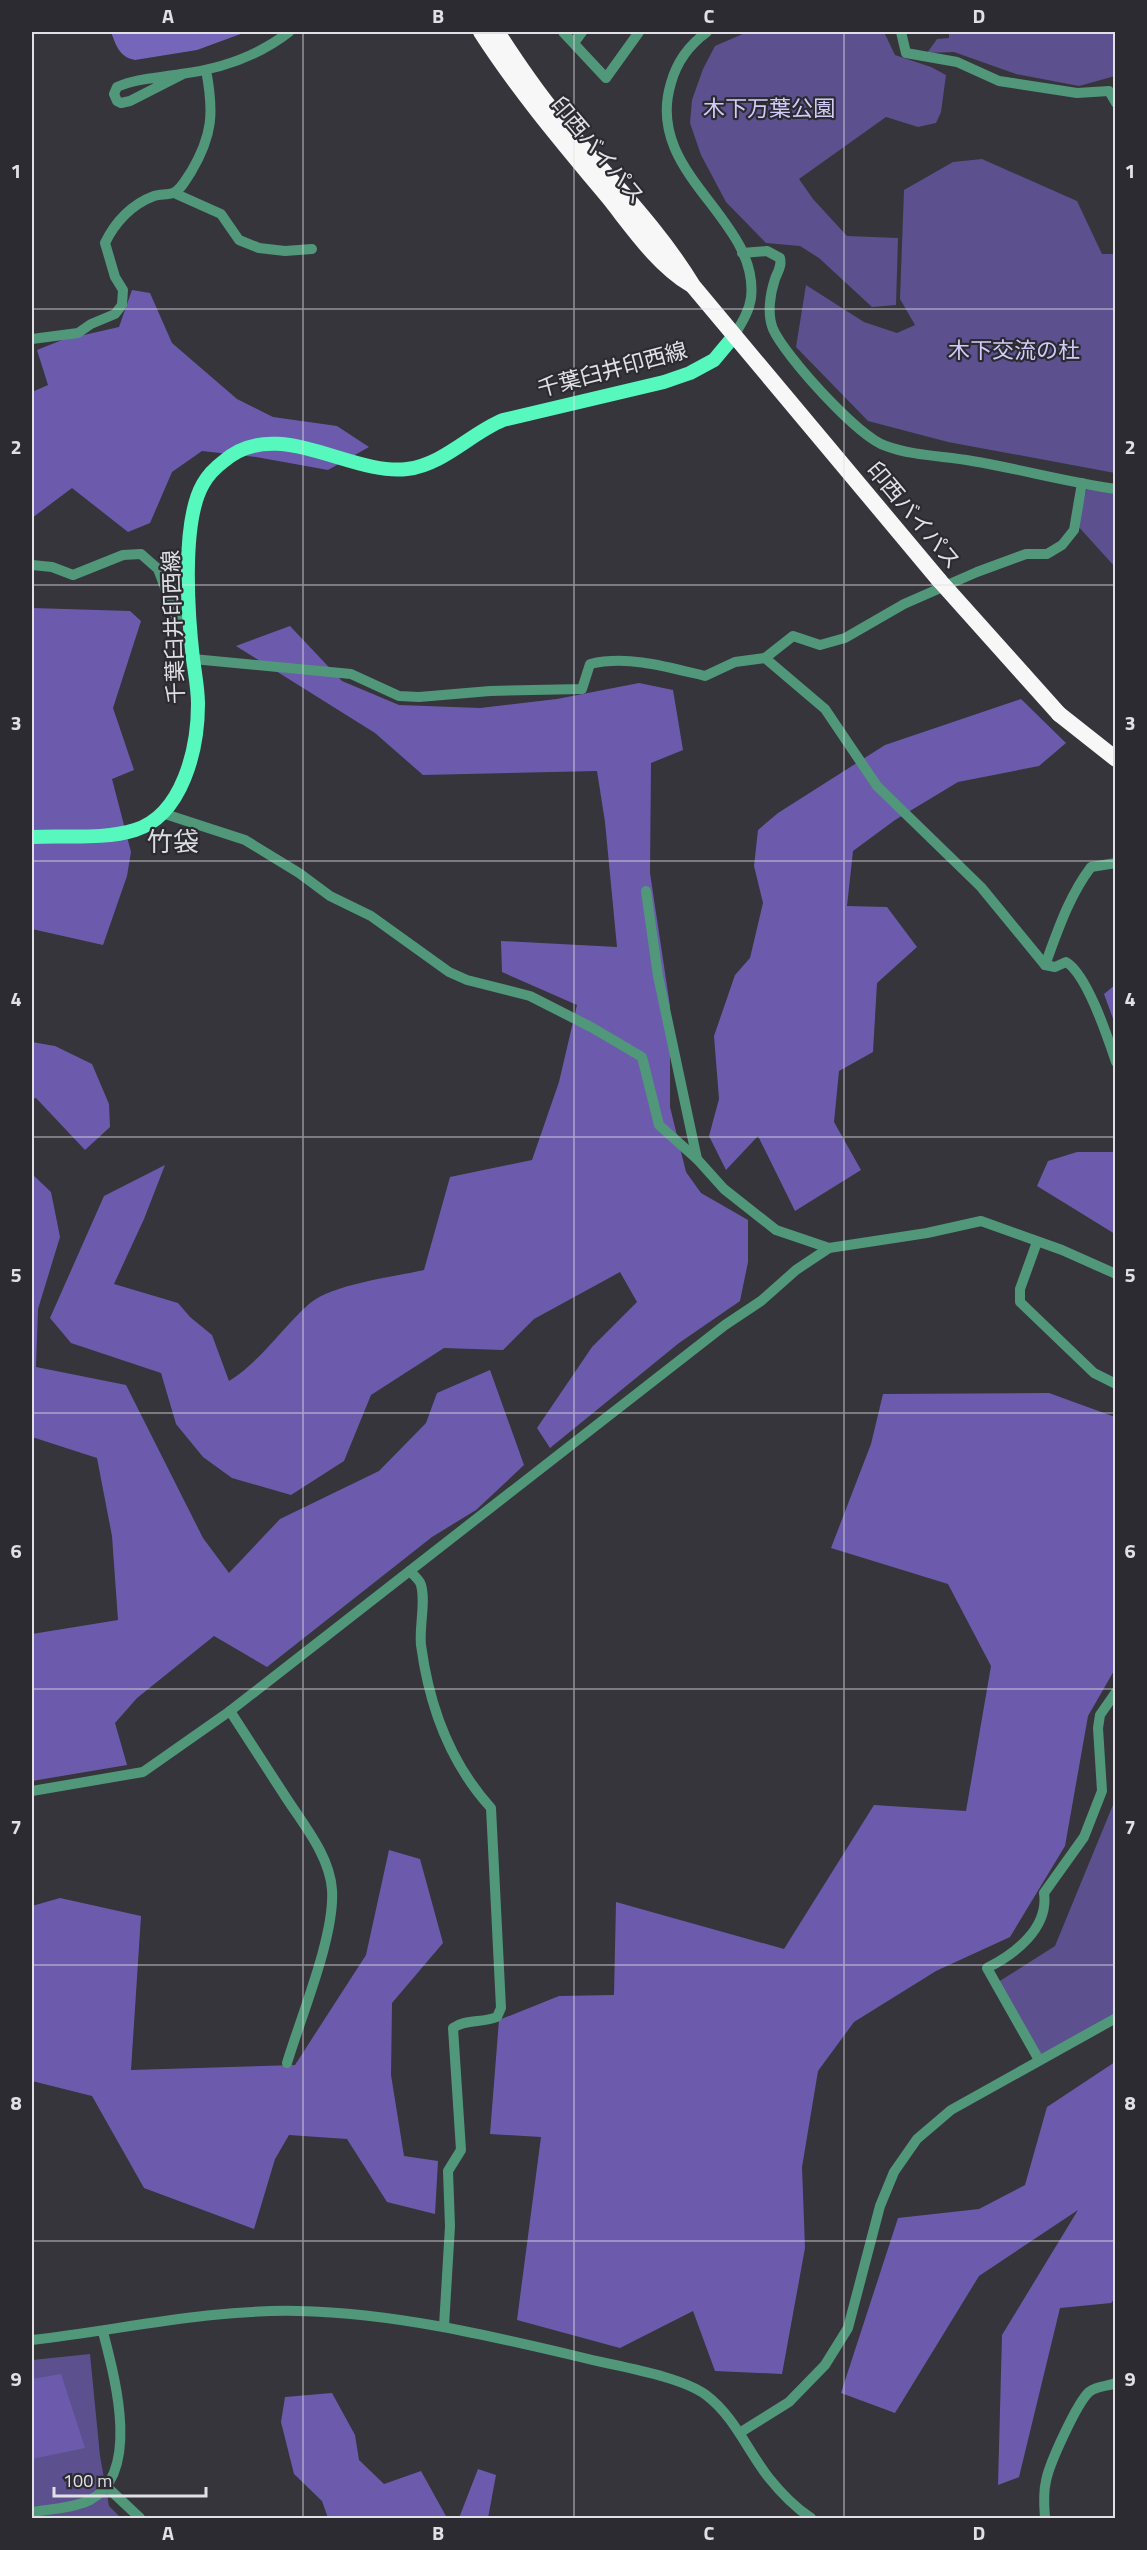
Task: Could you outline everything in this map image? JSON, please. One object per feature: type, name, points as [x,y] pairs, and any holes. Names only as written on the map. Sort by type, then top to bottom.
[{"type":"highway","name":"印西バイパス","points":[[481,32],[526,98],[638,234],[672,273],[693,286]]},
{"type":"highway","name":"印西バイパス","points":[[497,32],[556,115],[663,241],[693,286],[939,580],[1059,714],[1116,759]]},
{"type":"main road","name":"千葉臼井印西線","points":[[32,837],[108,834],[136,830],[150,823],[162,813],[178,794],[190,757],[198,705],[190,624],[191,525],[202,485],[226,458],[242,450],[275,444],[330,454],[381,468],[411,469],[435,459],[488,426],[503,420],[664,382],[690,373],[714,360],[734,336]]},
{"type":"street","points":[[183,74],[122,104],[117,101],[114,94],[117,87],[129,81],[183,74],[230,64],[289,32]]},
{"type":"street","points":[[563,32],[606,78],[639,32]]},
{"type":"street","points":[[574,43],[582,32]]},
{"type":"street","points":[[707,32],[694,42],[678,63],[666,100],[666,117],[669,134],[680,160],[742,253],[750,278],[751,299],[745,317],[734,336]]},
{"type":"street","points":[[901,32],[906,53],[957,62],[999,81],[1077,93],[1112,89],[1116,103]]},
{"type":"street","points":[[32,339],[78,333],[91,324],[115,314],[125,299],[109,261],[105,243],[111,231],[126,213],[155,196],[174,193],[184,184],[211,129],[211,97],[206,70]]},
{"type":"street","points":[[174,193],[221,214],[239,240],[259,248],[285,251],[312,249]]},
{"type":"street","points":[[742,253],[767,251],[780,258],[780,267],[771,293],[773,327],[788,352],[840,412],[862,432],[884,446],[1116,489]]},
{"type":"street","points":[[193,659],[351,674],[399,696],[419,698],[490,691],[582,689],[590,664],[606,660],[659,665],[705,676],[735,662],[765,658],[793,636],[820,645],[845,638],[904,604],[977,572],[1026,554],[1047,554],[1062,545],[1074,530],[1082,483]]},
{"type":"street","points":[[32,566],[52,567],[73,575],[123,555],[141,554],[158,569],[177,617],[190,624]]},
{"type":"street","points":[[765,658],[825,709],[877,786],[981,887],[1045,965],[1055,967],[1066,962],[1074,967],[1094,1004],[1116,1062]]},
{"type":"street","points":[[162,813],[245,840],[299,873],[330,896],[371,916],[449,972],[467,980],[530,996],[591,1027],[642,1057],[659,1125],[697,1159],[724,1190],[776,1230],[829,1248]]},
{"type":"street","points":[[1045,965],[1064,913],[1082,879],[1091,867],[1116,863]]},
{"type":"street","points":[[646,891],[658,976],[697,1159]]},
{"type":"street","points":[[32,1791],[143,1772],[230,1711],[725,1325],[761,1301],[796,1270],[829,1248],[927,1233],[981,1221],[1062,1250],[1116,1274]]},
{"type":"street","points":[[1037,1242],[1020,1289],[1020,1302],[1094,1373],[1116,1384]]},
{"type":"street","points":[[410,1571],[421,1584],[421,1642],[431,1698],[458,1764],[472,1787],[491,1808],[501,2008],[498,2017],[458,2024],[453,2028],[461,2150],[448,2171],[450,2226],[444,2326]]},
{"type":"street","points":[[1039,2060],[987,1968],[1002,1961],[1032,1933],[1042,1917],[1046,1903],[1044,1893],[1084,1837],[1102,1791],[1098,1728],[1100,1715],[1116,1692]]},
{"type":"street","points":[[230,1711],[314,1841],[328,1870],[332,1889],[331,1918],[322,1953],[287,2063]]},
{"type":"street","points":[[741,2432],[789,2402],[825,2365],[848,2328],[880,2206],[894,2172],[917,2139],[951,2110],[1116,2018]]},
{"type":"street","points":[[32,2340],[103,2332],[182,2318],[296,2310],[377,2316],[444,2326],[646,2373],[705,2394],[741,2432],[769,2477],[800,2510],[811,2518]]},
{"type":"street","points":[[33,2514],[90,2500],[107,2487],[118,2463],[120,2431],[115,2379],[103,2332]]},
{"type":"street","points":[[1045,2518],[1046,2481],[1052,2459],[1075,2414],[1088,2393],[1099,2386],[1116,2383]]},
{"type":"street","points":[[107,2487],[140,2518]]},
{"type":"green space","name":"木下万葉公園","points":[[884,32],[895,55],[931,67],[946,75],[941,112],[936,123],[918,127],[886,117],[799,179],[813,199],[847,236],[898,238],[896,305],[872,307],[819,258],[800,246],[766,243],[726,202],[701,155],[690,123],[692,100],[703,69],[715,46],[745,33]]},
{"type":"green space","points":[[949,32],[1115,32],[1115,76],[1079,86],[1016,74],[954,52],[927,53],[937,39],[949,38]]},
{"type":"green space","name":"木下交流の杜","points":[[982,159],[1077,201],[1102,254],[1115,254],[1115,473],[948,442],[868,421],[796,347],[806,285],[864,322],[897,333],[915,325],[900,299],[904,190],[953,162]]},
{"type":"green space","points":[[1087,488],[1115,493],[1115,567],[1077,525]]},
{"type":"green space","points":[[1115,1800],[1115,2019],[1039,2060],[995,1984],[1055,1946]]},
{"type":"green space","points":[[90,2354],[100,2456],[109,2506],[121,2518],[32,2518],[32,2360]]},
{"type":"shaded area","points":[[111,32],[246,32],[197,50],[135,60],[122,53]]},
{"type":"shaded area","points":[[132,290],[150,293],[172,343],[237,399],[273,417],[337,426],[369,447],[328,470],[256,457],[202,451],[172,472],[150,523],[128,532],[72,488],[32,518],[32,392],[48,385],[37,350],[62,340],[119,327]]},
{"type":"shaded area","points":[[32,608],[130,611],[141,621],[113,708],[134,770],[112,779],[131,852],[127,876],[103,945],[32,929]]},
{"type":"shaded area","points":[[290,626],[342,681],[399,705],[480,708],[557,699],[639,683],[673,690],[683,750],[651,763],[650,873],[670,1006],[670,1107],[686,1172],[701,1193],[748,1220],[748,1262],[740,1301],[679,1343],[550,1448],[537,1428],[592,1347],[637,1302],[620,1272],[534,1319],[503,1350],[444,1348],[371,1395],[344,1461],[291,1495],[232,1478],[203,1457],[176,1424],[161,1373],[71,1343],[50,1318],[104,1196],[165,1165],[144,1219],[114,1284],[178,1303],[190,1317],[212,1335],[229,1381],[251,1364],[309,1304],[319,1297],[347,1286],[424,1270],[450,1177],[532,1160],[559,1082],[577,1005],[502,972],[501,941],[617,947],[605,822],[597,771],[423,775],[375,733],[236,646]]},
{"type":"shaded area","points":[[1021,699],[1066,743],[1039,766],[958,782],[895,820],[853,851],[847,906],[887,907],[917,947],[877,983],[873,1052],[839,1071],[834,1122],[861,1170],[795,1211],[758,1136],[726,1170],[709,1136],[719,1099],[714,1036],[735,975],[750,958],[763,903],[754,866],[758,830],[778,813],[885,745]]},
{"type":"shaded area","points":[[1115,985],[1115,1024],[1104,994]]},
{"type":"shaded area","points":[[32,1042],[55,1046],[92,1064],[109,1104],[110,1127],[85,1150],[36,1098],[32,1099]]},
{"type":"shaded area","points":[[1077,1152],[1115,1152],[1115,1234],[1037,1186],[1048,1161]]},
{"type":"shaded area","points":[[32,1174],[51,1192],[60,1237],[38,1309],[36,1367],[126,1385],[203,1538],[229,1573],[280,1519],[379,1471],[426,1423],[437,1393],[490,1370],[524,1465],[476,1510],[432,1537],[267,1667],[214,1636],[137,1698],[115,1723],[127,1765],[32,1781],[32,1634],[118,1620],[112,1536],[97,1458],[32,1437]]},
{"type":"shaded area","points":[[1049,1393],[1115,1417],[1115,1669],[1088,1716],[1065,1846],[1010,1937],[936,1971],[854,2022],[818,2071],[802,2167],[805,2248],[782,2374],[715,2371],[693,2311],[620,2348],[517,2320],[541,2137],[490,2134],[499,2020],[559,1996],[614,1995],[616,1902],[784,1949],[874,1805],[966,1811],[991,1666],[948,1584],[831,1548],[871,1444],[883,1394]]},
{"type":"shaded area","points":[[389,1850],[420,1859],[443,1943],[392,2003],[391,2075],[404,2156],[438,2161],[435,2214],[387,2202],[347,2139],[289,2135],[275,2159],[254,2229],[144,2188],[92,2096],[32,2081],[32,1906],[60,1898],[141,1916],[131,2070],[295,2065],[366,1955]]},
{"type":"shaded area","points":[[1115,2062],[1115,2298],[1111,2303],[1060,2308],[1019,2477],[998,2485],[1002,2335],[1078,2210],[979,2276],[895,2413],[841,2393],[898,2218],[979,2209],[1025,2185],[1047,2107]]},
{"type":"shaded area","points":[[61,2374],[85,2448],[32,2459],[32,2379]]},
{"type":"shaded area","points":[[332,2393],[355,2435],[359,2460],[384,2484],[421,2471],[447,2518],[328,2518],[322,2501],[294,2474],[281,2422],[285,2397]]},
{"type":"shaded area","points":[[478,2469],[496,2475],[488,2518],[459,2518]]},
{"type":"district","name":"竹袋","points":[[173,841]]}]
